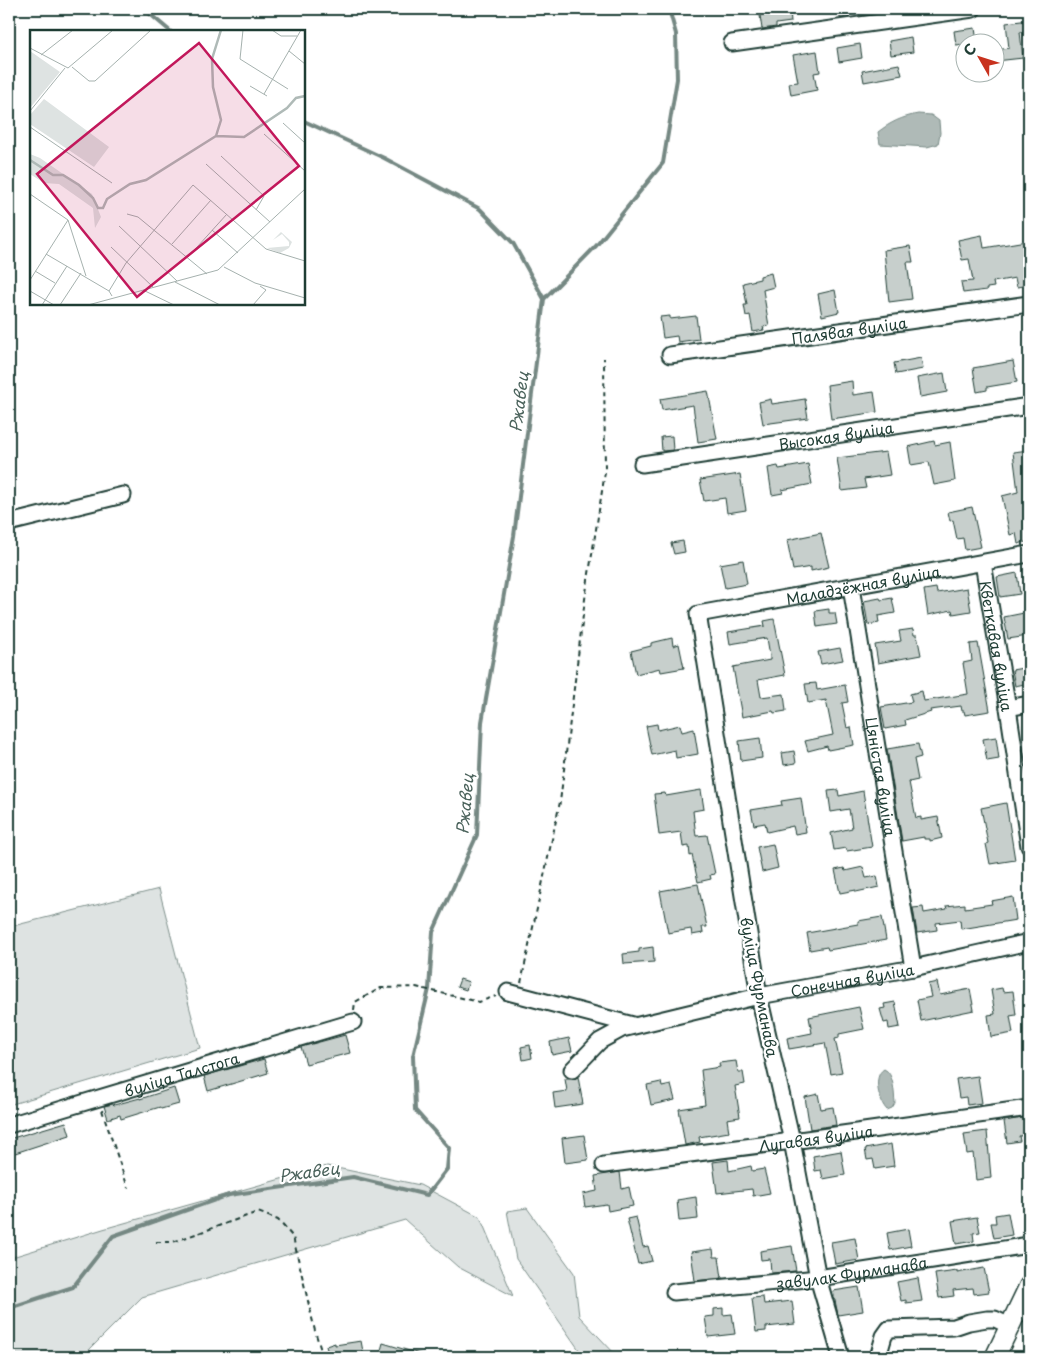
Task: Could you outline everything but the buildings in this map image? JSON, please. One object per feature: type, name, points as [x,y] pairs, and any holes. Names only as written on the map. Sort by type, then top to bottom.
[{"type":"main road","points":[[995,1357],[1010,1326],[1025,1304],[1029,1286]]},
{"type":"street","points":[[732,43],[973,9]]},
{"type":"street","name":"Палявая вуліца","points":[[670,355],[1029,304]]},
{"type":"street","name":"Высокая вуліца","points":[[642,464],[1029,406]]},
{"type":"street","points":[[9,523],[123,495]]},
{"type":"street","name":"Маладзёжная вуліца","points":[[698,614],[1029,554]]},
{"type":"street","name":"Кветкавая вуліца","points":[[983,563],[1029,846]]},
{"type":"street","name":"Цяністая вуліца","points":[[851,587],[913,968]]},
{"type":"street","name":"вуліца Фурманава","points":[[698,614],[759,996],[792,1141],[818,1278],[841,1357]]},
{"type":"street","points":[[1008,708],[1029,704]]},
{"type":"street","name":"Сонечная вуліца","points":[[572,1070],[606,1036],[633,1025],[759,996],[913,968],[1029,942]]},
{"type":"street","points":[[513,994],[633,1025]]},
{"type":"street","name":"вуліца Талстога","points":[[9,1126],[353,1022]]},
{"type":"street","name":"Лугавая вуліца","points":[[604,1164],[792,1141],[1029,1108]]},
{"type":"street","name":"завулак Фурманава","points":[[674,1292],[818,1278],[1029,1245]]},
{"type":"street","points":[[878,1357],[884,1336],[889,1329],[954,1327],[987,1319],[995,1319],[1010,1326]]},
{"type":"path","points":[[353,1022],[355,1002],[381,988],[420,988],[479,1002],[513,994],[560,802],[584,599],[605,472],[604,358]]},
{"type":"path","points":[[98,1098],[128,1188]]},
{"type":"path","points":[[156,1242],[173,1242],[258,1212],[278,1220],[293,1237],[315,1332],[323,1357]]},
{"type":"shaded area","points":[[918,114],[931,115],[939,121],[940,133],[938,144],[927,147],[880,144],[878,132],[897,120]]},
{"type":"shaded area","points":[[159,889],[200,1048],[9,1105],[9,927]]},
{"type":"shaded area","points":[[884,1069],[892,1079],[894,1089],[895,1103],[892,1108],[887,1110],[881,1101],[878,1089],[878,1077]]},
{"type":"shaded area","points":[[327,1166],[420,1185],[480,1217],[513,1296],[458,1267],[405,1220],[142,1297],[82,1357],[9,1357],[9,1258],[103,1229]]},
{"type":"shaded area","points":[[527,1208],[574,1273],[579,1316],[616,1355],[614,1357],[584,1357],[516,1259],[507,1211]]},
{"type":"waterway","points":[[144,9],[169,30]]},
{"type":"waterway","name":"Ржавец","points":[[9,1308],[73,1287],[113,1236],[229,1195],[353,1177],[427,1195],[447,1169],[449,1148],[415,1110],[413,1056],[429,989],[433,932],[477,835],[482,722],[514,536],[544,299],[596,246],[663,163],[677,79],[676,34],[669,9]]},
{"type":"waterway","points":[[305,121],[384,158],[480,209],[513,243],[544,299]]}]
